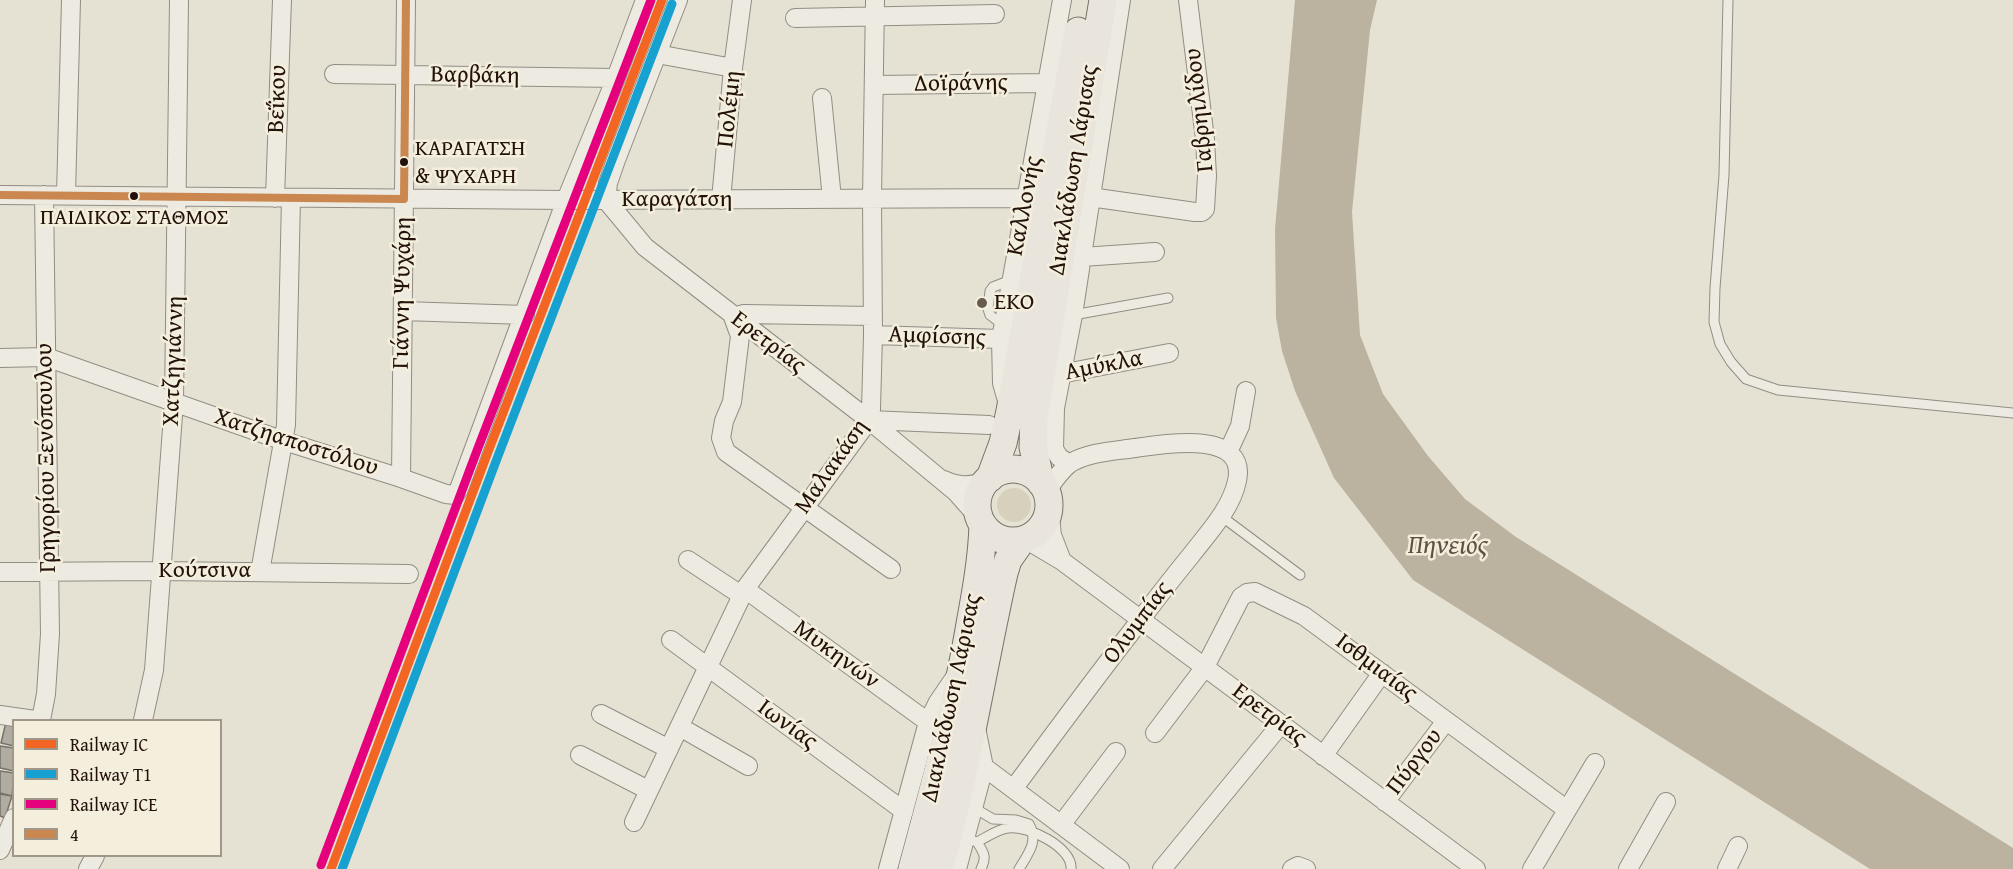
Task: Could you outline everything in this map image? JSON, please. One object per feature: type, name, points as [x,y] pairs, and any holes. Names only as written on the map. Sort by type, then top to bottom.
[{"type":"main road","name":"Διακλάδωση Λάρισας","points":[[988,480],[1003,443],[999,418],[1054,170],[1084,0]]},
{"type":"main road","name":"Διακλάδωση Λάρισας","points":[[1045,494],[1035,462],[1033,441],[1050,376],[1092,60],[1103,0]]},
{"type":"main road","points":[[1022,471],[1032,475],[1045,494],[1047,518],[1042,527],[1023,540],[1011,541],[1000,538],[990,533],[981,521],[978,499],[988,480],[1000,472],[1022,471]]},
{"type":"main road","name":"Διακλάδωση Λάρισας","points":[[912,869],[963,664],[981,563],[981,521]]},
{"type":"main road","name":"Διακλάδωση Λάρισας","points":[[939,869],[974,719],[1004,573],[1008,560],[1023,540]]},
{"type":"street","points":[[66,195],[70,0]]},
{"type":"street","name":"Χατζηγιάννη","points":[[143,719],[154,670],[174,402],[179,0]]},
{"type":"street","name":"Βεΐκου","points":[[260,572],[284,441],[282,0]]},
{"type":"street","name":"Γιάννη Ψυχάρη","points":[[401,478],[406,0]]},
{"type":"street","points":[[403,311],[525,315],[566,200],[645,0]]},
{"type":"street","points":[[606,200],[612,172],[678,0]]},
{"type":"street","name":"Καλλoνής","points":[[999,418],[1002,332],[1062,0]]},
{"type":"street","points":[[1069,464],[1059,457],[1054,445],[1055,408],[1050,376],[1073,315],[1121,0]]},
{"type":"street","name":"Γαβρηιλίδου","points":[[1090,197],[1195,212],[1202,212],[1205,209],[1207,176],[1203,119],[1188,0]]},
{"type":"street","points":[[795,18],[875,8],[995,14]]},
{"type":"street","name":"Μαλακάση","points":[[634,822],[743,592],[869,420],[873,335],[872,199],[875,8]]},
{"type":"street","name":"Πολέμη","points":[[721,200],[733,68],[741,9]]},
{"type":"street","points":[[657,54],[733,68]]},
{"type":"street","points":[[1092,60],[1103,110]]},
{"type":"street","name":"Βαρβάκη","points":[[334,74],[616,78]]},
{"type":"street","name":"Δοϊράνης","points":[[874,85],[1047,83]]},
{"type":"street","points":[[822,98],[832,199]]},
{"type":"street","points":[[1027,198],[1038,190],[1054,170]]},
{"type":"street","name":"Καραγάτση","points":[[0,195],[566,200],[1027,198]]},
{"type":"street","name":"Γρηγορίου Ξενόπουλου","points":[[41,719],[46,694],[50,634],[44,195]]},
{"type":"street","name":"Ερετρίας","points":[[606,200],[645,247],[869,420],[956,492],[981,521]]},
{"type":"street","points":[[1082,257],[1155,252]]},
{"type":"street","name":"Αμφίσσης","points":[[733,317],[744,314],[873,316]]},
{"type":"street","name":"Χατζηαποστόλου","points":[[0,358],[46,357],[284,441],[455,495],[525,315]]},
{"type":"street","points":[[733,317],[740,336],[732,402],[724,421],[721,438],[726,452],[891,568]]},
{"type":"street","name":"Αμφίσσης","points":[[873,335],[1002,332]]},
{"type":"street","name":"Αμύκλα","points":[[1050,376],[1169,353]]},
{"type":"street","points":[[1062,561],[1052,535],[1045,494],[1069,464],[1102,453],[1179,443],[1210,444],[1228,452],[1240,426],[1246,391]]},
{"type":"street","points":[[869,420],[999,418]]},
{"type":"street","name":"Ολυμπίας","points":[[1014,788],[1221,516],[1236,487],[1238,470],[1234,459],[1228,452]]},
{"type":"street","name":"Ερετρίας","points":[[939,478],[959,485],[971,486],[988,480]]},
{"type":"street","name":"Ερετρίας","points":[[1023,540],[1062,561],[1476,869]]},
{"type":"street","name":"Μυκηνών","points":[[688,560],[743,592],[928,722]]},
{"type":"street","name":"Κούτσινα","points":[[0,572],[409,574]]},
{"type":"street","name":"Ισθμιαίας","points":[[1155,733],[1205,667],[1241,597],[1255,592],[1304,615],[1566,809]]},
{"type":"street","name":"Ιωνίας","points":[[671,640],[904,811]]},
{"type":"street","points":[[888,869],[928,722],[963,664]]},
{"type":"street","points":[[1323,756],[1382,673]]},
{"type":"street","points":[[601,714],[669,749]]},
{"type":"street","points":[[0,715],[28,719]]},
{"type":"street","points":[[957,869],[971,840],[974,808],[984,767],[974,719]]},
{"type":"street","name":"Πύργου","points":[[1385,802],[1446,721]]},
{"type":"street","points":[[1162,869],[1281,724]]},
{"type":"street","points":[[680,727],[748,766]]},
{"type":"street","points":[[1061,825],[1116,752]]},
{"type":"street","points":[[580,755],[648,790]]},
{"type":"street","points":[[1532,869],[1595,763]]},
{"type":"street","points":[[984,767],[1120,869]]},
{"type":"street","points":[[1628,869],[1666,802]]},
{"type":"street","points":[[0,850],[12,823]]},
{"type":"street","points":[[1727,869],[1738,846]]},
{"type":"lane","points":[[1728,0],[1724,175],[1714,322],[1720,344],[1731,362],[1746,379],[1778,390],[2013,413]]},
{"type":"lane","points":[[1073,315],[1168,298]]},
{"type":"lane","points":[[1221,516],[1300,575]]},
{"type":"lane","points":[[974,808],[993,819],[1016,820],[1029,824],[1033,831],[1034,843],[1019,869]]},
{"type":"lane","points":[[981,869],[986,861],[985,854],[971,840],[1009,828],[1033,831],[1066,852],[1072,863],[1071,869]]},
{"type":"shaded area","points":[[1014,488],[1026,493],[1031,505],[1026,517],[1014,522],[1002,517],[997,505],[1002,493]]},
{"type":"water","name":"Πηνειός","points":[[1295,0],[1377,0],[1370,30],[1352,212],[1360,335],[1383,394],[1428,456],[1465,499],[1516,537],[2013,848],[2013,869],[1870,869],[1413,580],[1334,478],[1295,391],[1282,351],[1276,318],[1275,229]]},
{"type":"building","points":[[6,722],[12,723],[12,746],[1,743]]},
{"type":"building","points":[[0,746],[12,748],[12,771],[0,768]]},
{"type":"building","points":[[0,771],[12,773],[12,796],[0,793]]},
{"type":"building","points":[[0,794],[12,796],[5,818],[0,816]]},
{"type":"rail line","name":"ICE","points":[[321,865],[478,448],[651,0]]},
{"type":"rail line","name":"IC","points":[[331,869],[662,0]]},
{"type":"rail line","name":"T1","points":[[342,869],[672,4]]},
{"type":"transit line","name":"4","points":[[0,195],[404,199],[406,0]]},
{"type":"place","name":"ΚΑΡΑΓΑΤΣΗ & ΨΥΧΑΡΗ","points":[[404,162]]},
{"type":"place","name":"ΠΑΙΔΙΚΟΣ ΣΤΑΘΜΟΣ","points":[[134,196]]},
{"type":"place","name":"EKO","points":[[982,303]]}]
